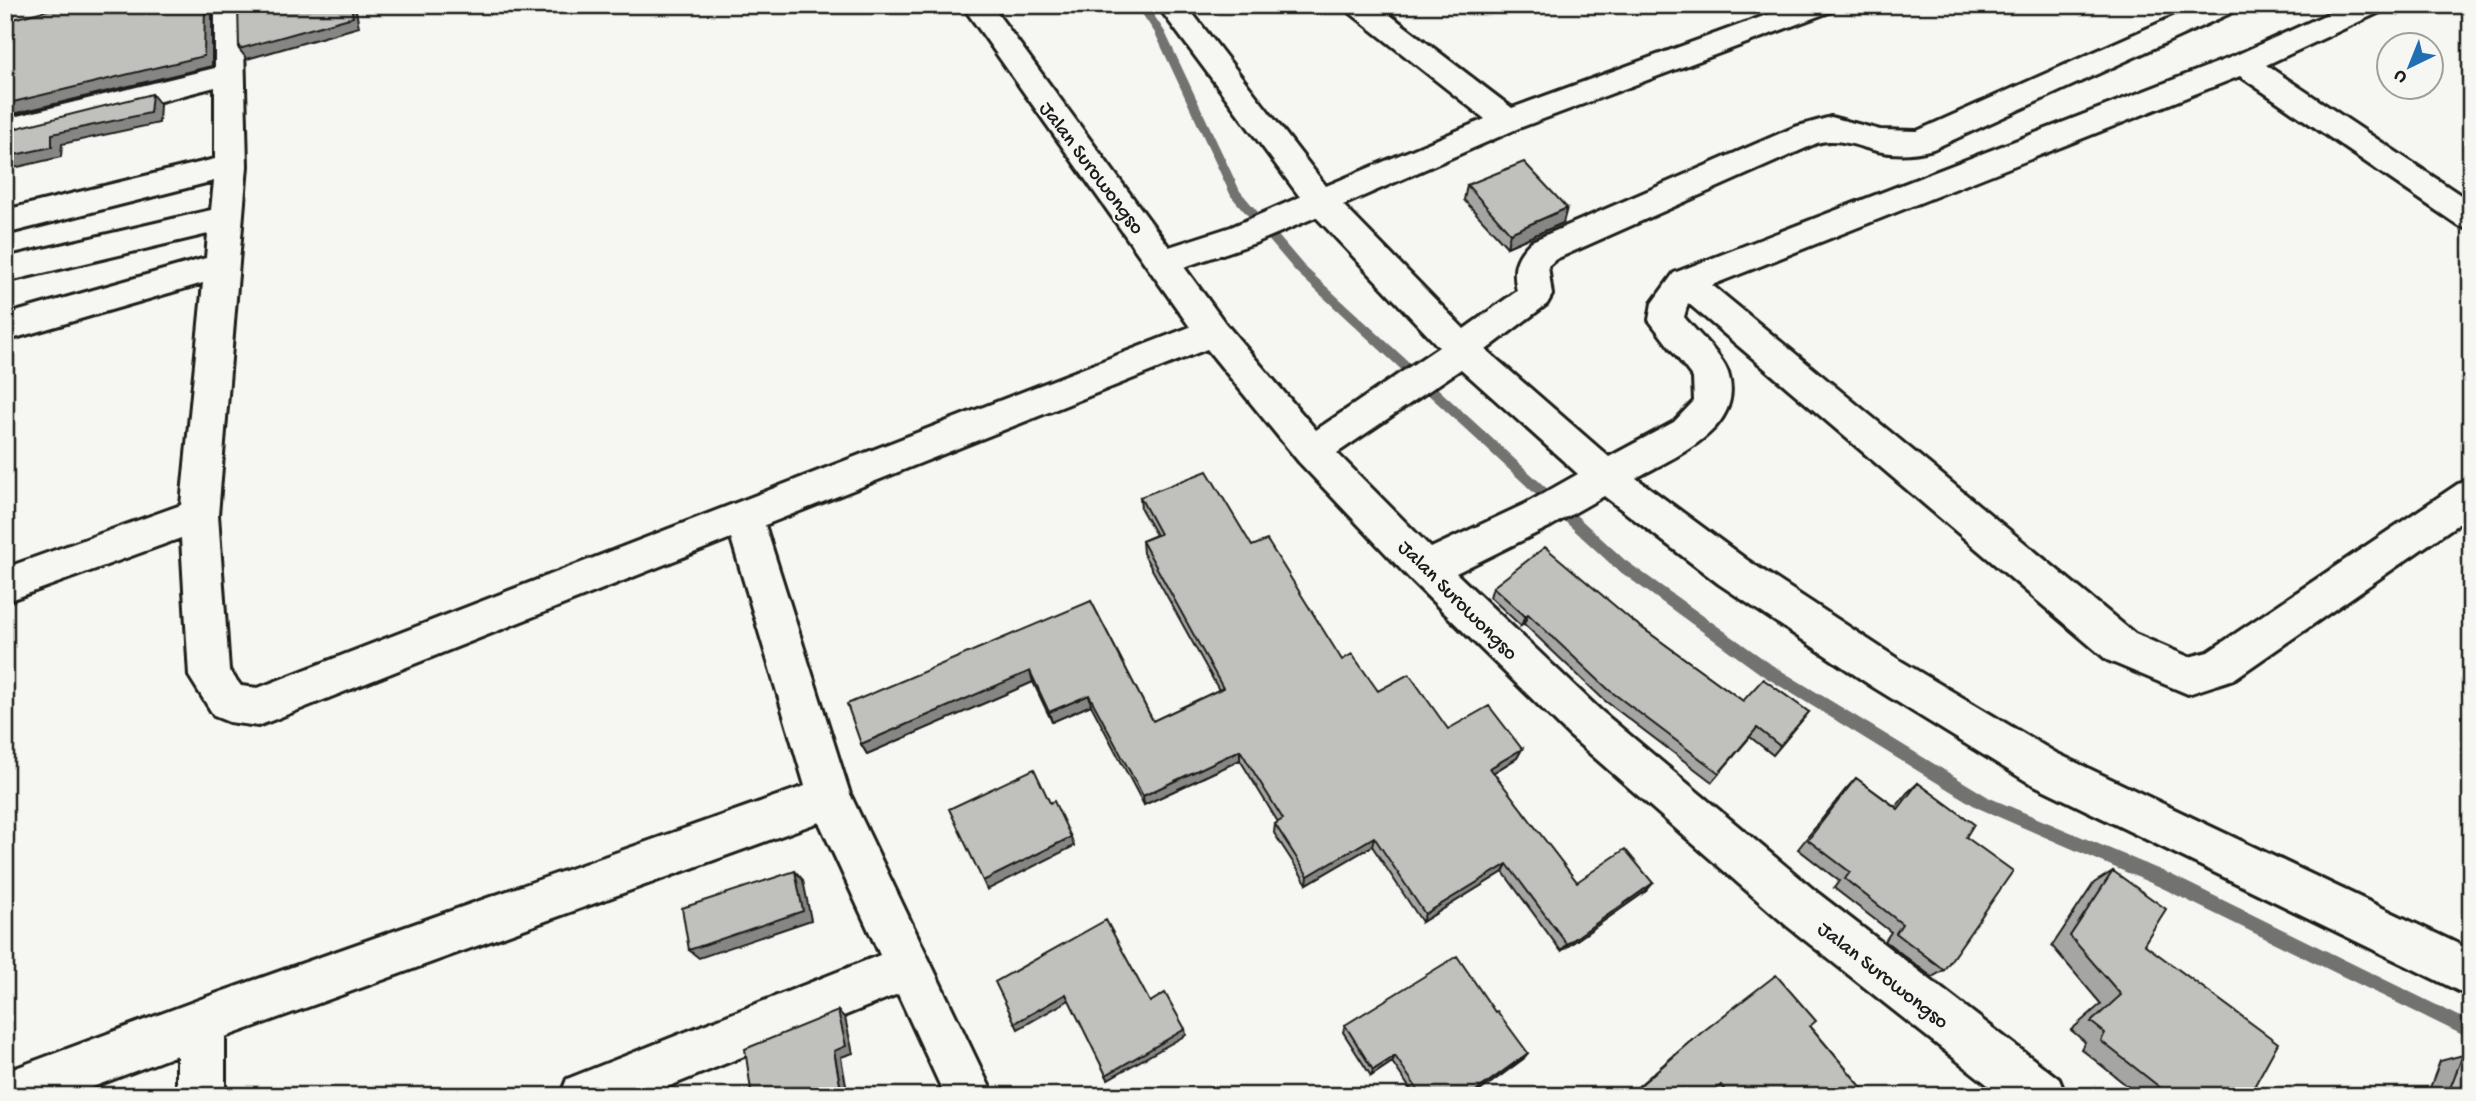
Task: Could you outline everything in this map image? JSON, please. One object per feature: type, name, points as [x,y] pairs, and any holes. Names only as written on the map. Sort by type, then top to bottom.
[{"type":"street","points":[[229,5],[231,166],[199,515],[209,676],[229,703],[258,707],[1213,331]]},
{"type":"street","name":"Jalan Surowongso","points":[[976,5],[1213,331],[1312,451],[1426,569],[1585,723],[1803,911],[2042,1096]]},
{"type":"street","points":[[1171,5],[1305,208],[1452,357],[1595,481],[1887,674],[2041,767],[2471,974]]},
{"type":"street","points":[[1359,5],[1508,121]]},
{"type":"street","points":[[1163,261],[1243,235],[1508,121],[1822,5]]},
{"type":"street","points":[[1312,451],[1452,357],[1535,295],[1529,271],[1532,259],[1544,250],[1806,135],[1831,128],[1880,141],[1922,141],[2225,5]]},
{"type":"street","points":[[1426,569],[1538,515],[1687,432],[1712,405],[1712,374],[1666,320],[1670,303],[1685,282],[2243,64],[2372,5]]},
{"type":"street","points":[[2243,64],[2471,218]]},
{"type":"street","points":[[5,130],[229,74]]},
{"type":"street","points":[[5,222],[231,166]]},
{"type":"street","points":[[5,270],[226,218]]},
{"type":"street","points":[[5,328],[223,265]]},
{"type":"street","points":[[1685,282],[2121,647],[2188,676],[2220,666],[2471,495]]},
{"type":"street","points":[[5,585],[199,515]]},
{"type":"street","points":[[743,516],[830,797],[970,1096]]},
{"type":"street","points":[[5,1096],[201,1022],[830,797]]},
{"type":"street","points":[[584,1096],[910,966]]},
{"type":"street","points":[[201,1022],[201,1096]]},
{"type":"building","points":[[67,5],[205,5],[204,56],[5,104],[5,21]]},
{"type":"building","points":[[238,5],[351,5],[353,17],[239,49]]},
{"type":"building","points":[[152,94],[150,113],[52,134],[52,147],[5,157],[5,131]]},
{"type":"building","points":[[1524,162],[1567,208],[1510,233],[1467,185]]},
{"type":"building","points":[[1207,471],[1252,546],[1267,540],[1342,660],[1352,654],[1378,691],[1409,674],[1448,729],[1489,706],[1522,749],[1490,768],[1577,882],[1625,849],[1653,883],[1567,944],[1507,864],[1425,914],[1374,837],[1308,876],[1275,824],[1283,819],[1240,750],[1143,796],[1089,695],[1049,712],[1030,671],[861,744],[847,704],[1091,601],[1153,721],[1223,688],[1142,541],[1160,534],[1140,497]]},
{"type":"building","points":[[1545,547],[1634,622],[1743,701],[1763,679],[1809,712],[1780,746],[1757,728],[1719,773],[1609,690],[1528,614],[1525,616],[1493,587]]},
{"type":"building","points":[[1034,769],[1050,803],[1054,801],[1071,837],[983,881],[949,809]]},
{"type":"building","points":[[1856,778],[1898,809],[1918,783],[1974,824],[1966,837],[2013,871],[1944,970],[1896,933],[1902,924],[1845,879],[1850,872],[1808,840]]},
{"type":"building","points":[[795,871],[803,911],[689,950],[682,908]]},
{"type":"building","points":[[2113,871],[2166,909],[2144,944],[2278,1043],[2249,1096],[2171,1096],[2101,1041],[2105,1033],[2091,1022],[2121,995],[2070,936]]},
{"type":"building","points":[[1106,920],[1150,1002],[1165,993],[1185,1029],[1106,1075],[1066,994],[1015,1023],[995,982]]},
{"type":"building","points":[[1457,956],[1495,1012],[1497,1011],[1528,1053],[1469,1096],[1422,1096],[1395,1056],[1373,1070],[1345,1025]]},
{"type":"building","points":[[1776,975],[1816,1021],[1810,1026],[1869,1096],[1729,1096],[1721,1085],[1709,1096],[1629,1095],[1701,1033]]},
{"type":"building","points":[[838,1011],[846,1046],[834,1051],[842,1096],[736,1096],[751,1090],[745,1049]]},
{"type":"building","points":[[2463,1055],[2471,1060],[2471,1096],[2447,1096]]},
{"type":"waterway","points":[[1141,5],[1160,32],[1235,193],[1300,269],[1620,564],[1767,670],[1984,803],[2166,881],[2471,1031]]}]
